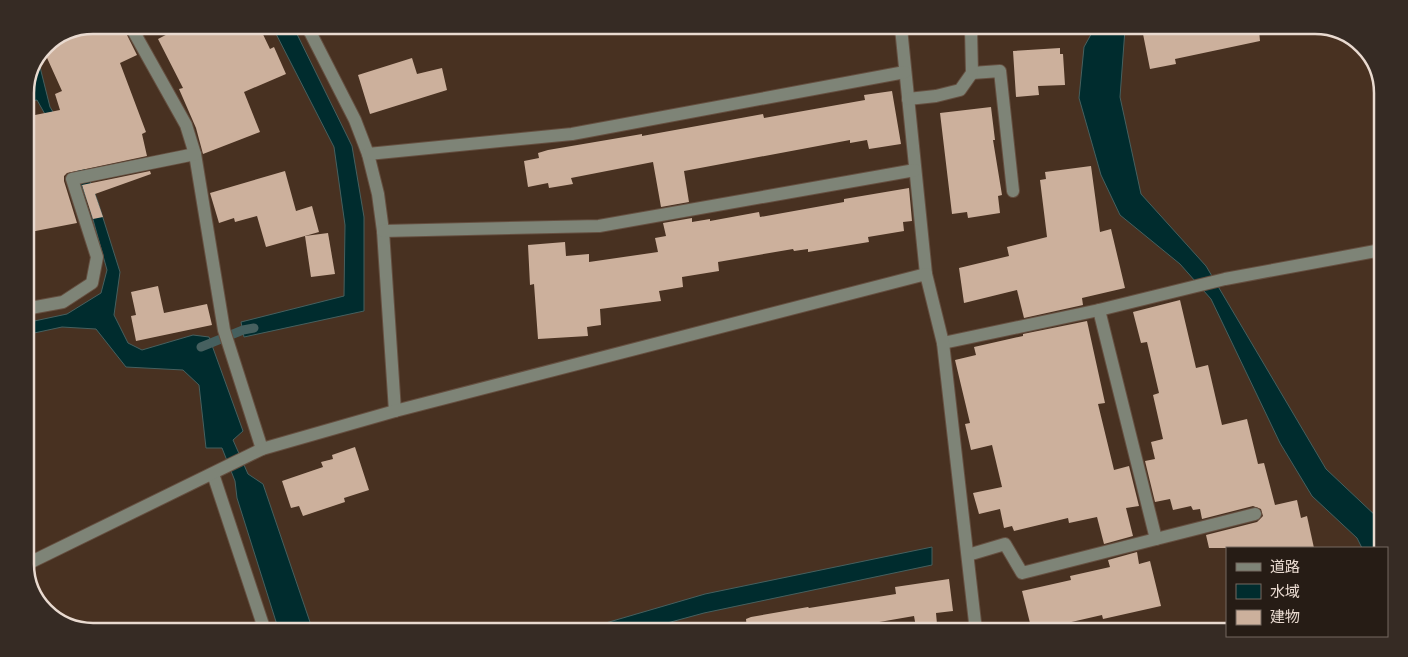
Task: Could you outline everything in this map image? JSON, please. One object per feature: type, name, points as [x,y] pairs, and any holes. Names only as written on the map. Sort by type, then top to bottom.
[{"type":"street","points":[[135,34],[186,124],[195,154],[226,336],[262,449]]},
{"type":"street","points":[[311,34],[355,120],[368,154],[378,194],[383,231],[395,411]]},
{"type":"street","points":[[902,34],[926,274],[943,344],[975,623]]},
{"type":"street","points":[[908,99],[936,96],[960,90],[972,73],[971,34]]},
{"type":"street","points":[[972,73],[1000,71],[1013,191]]},
{"type":"street","points":[[368,154],[572,134],[906,72]]},
{"type":"street","points":[[34,307],[63,302],[92,283],[97,258],[72,178],[195,154]]},
{"type":"street","points":[[383,231],[599,226],[915,170]]},
{"type":"street","points":[[943,344],[1099,310],[1182,288],[1374,251]]},
{"type":"street","points":[[34,561],[262,449],[395,411],[926,274]]},
{"type":"street","points":[[1099,310],[1156,539]]},
{"type":"street","points":[[218,472],[263,623]]},
{"type":"street","points":[[968,555],[1005,544],[1022,573],[1255,514]]},
{"type":"water","points":[[276,34],[297,34],[352,146],[364,217],[364,311],[244,337],[241,322],[344,296],[345,225],[334,147]]},
{"type":"water","points":[[1091,34],[1125,34],[1120,97],[1141,194],[1206,266],[1326,469],[1374,514],[1374,547],[1362,547],[1357,538],[1312,496],[1280,443],[1211,299],[1180,264],[1120,215],[1101,175],[1079,98],[1084,47]]},
{"type":"water","points":[[40,67],[50,107],[81,157],[98,202],[120,272],[114,315],[128,343],[142,350],[193,335],[209,337],[243,431],[233,440],[248,474],[263,484],[310,623],[276,623],[237,498],[235,481],[222,448],[206,448],[199,385],[183,370],[126,367],[96,329],[62,327],[34,333],[34,321],[67,314],[101,293],[107,270],[89,205],[72,162],[37,100],[34,100],[34,89]]},
{"type":"water","points":[[932,547],[932,565],[704,613],[667,623],[606,623],[705,594]]},
{"type":"building","points":[[126,34],[137,55],[120,63],[146,132],[142,134],[147,156],[67,173],[64,176],[64,181],[77,223],[34,231],[34,115],[60,110],[55,94],[62,91],[47,57],[51,51],[70,38],[81,35]]},
{"type":"building","points":[[168,34],[263,34],[270,49],[274,47],[286,74],[244,92],[260,132],[203,154],[196,128],[179,89],[183,88],[158,39]]},
{"type":"building","points":[[1143,34],[1259,34],[1260,41],[1175,59],[1176,64],[1150,69]]},
{"type":"building","points":[[1060,48],[1060,54],[1063,54],[1065,85],[1038,86],[1039,95],[1016,97],[1013,51]]},
{"type":"building","points":[[412,58],[417,74],[442,68],[447,90],[370,114],[358,75]]},
{"type":"building","points":[[892,91],[901,144],[869,149],[867,140],[850,143],[850,140],[684,171],[689,202],[661,207],[653,162],[571,178],[573,184],[549,188],[548,183],[528,187],[524,161],[539,158],[538,153],[548,150],[642,134],[642,136],[763,114],[764,118],[865,100],[864,95]]},
{"type":"building","points":[[991,107],[995,140],[993,140],[1002,195],[998,196],[1000,213],[968,218],[967,212],[952,214],[940,113]]},
{"type":"building","points":[[1091,166],[1100,232],[1111,229],[1125,288],[1082,298],[1083,305],[1024,318],[1017,290],[964,303],[959,268],[1009,256],[1007,247],[1047,237],[1040,180],[1046,179],[1045,172]]},
{"type":"building","points":[[150,171],[151,174],[95,194],[103,217],[93,219],[82,185]]},
{"type":"building","points":[[285,171],[296,211],[312,206],[319,232],[266,247],[257,216],[235,222],[234,218],[219,223],[210,193]]},
{"type":"building","points":[[909,188],[912,221],[903,222],[904,231],[868,237],[869,242],[808,252],[808,249],[794,251],[793,249],[718,262],[719,271],[682,277],[683,287],[659,291],[661,301],[600,309],[601,325],[587,327],[588,336],[538,339],[534,284],[530,285],[528,245],[565,242],[566,256],[589,254],[589,262],[658,252],[655,238],[666,236],[663,223],[692,218],[692,222],[710,219],[710,221],[759,212],[760,217],[844,202],[844,199]]},
{"type":"building","points":[[328,233],[335,274],[311,277],[305,236]]},
{"type":"building","points":[[158,286],[164,313],[207,304],[212,325],[136,341],[131,316],[136,315],[131,292]]},
{"type":"building","points":[[1180,300],[1196,368],[1208,365],[1222,425],[1247,419],[1258,464],[1264,463],[1275,505],[1297,500],[1301,518],[1307,516],[1314,547],[1209,548],[1206,535],[1257,522],[1263,516],[1261,509],[1253,506],[1202,519],[1200,509],[1193,510],[1191,506],[1173,510],[1170,499],[1155,502],[1145,461],[1155,459],[1151,442],[1163,439],[1153,395],[1159,393],[1147,342],[1141,343],[1133,312]]},
{"type":"building","points":[[1087,321],[1105,403],[1098,404],[1114,470],[1129,466],[1139,506],[1126,508],[1133,536],[1104,544],[1097,517],[1069,523],[1068,518],[1014,531],[1012,526],[1004,528],[1000,509],[979,514],[973,493],[1002,487],[992,445],[971,450],[965,424],[970,423],[955,360],[976,355],[974,347],[1023,336],[1023,334]]},
{"type":"building","points":[[355,447],[369,490],[344,498],[345,502],[303,516],[299,506],[291,508],[282,481],[323,467],[321,462],[333,459],[332,455]]},
{"type":"building","points":[[1137,552],[1139,564],[1150,561],[1161,606],[1103,619],[1102,615],[1067,623],[1030,623],[1022,591],[1071,580],[1070,576],[1110,567],[1108,560]]},
{"type":"building","points":[[949,579],[953,611],[936,613],[937,623],[915,623],[914,616],[874,623],[746,623],[746,619],[751,617],[896,594],[895,587]]},
{"type":"waterway","points":[[201,347],[243,330],[254,328]]}]
